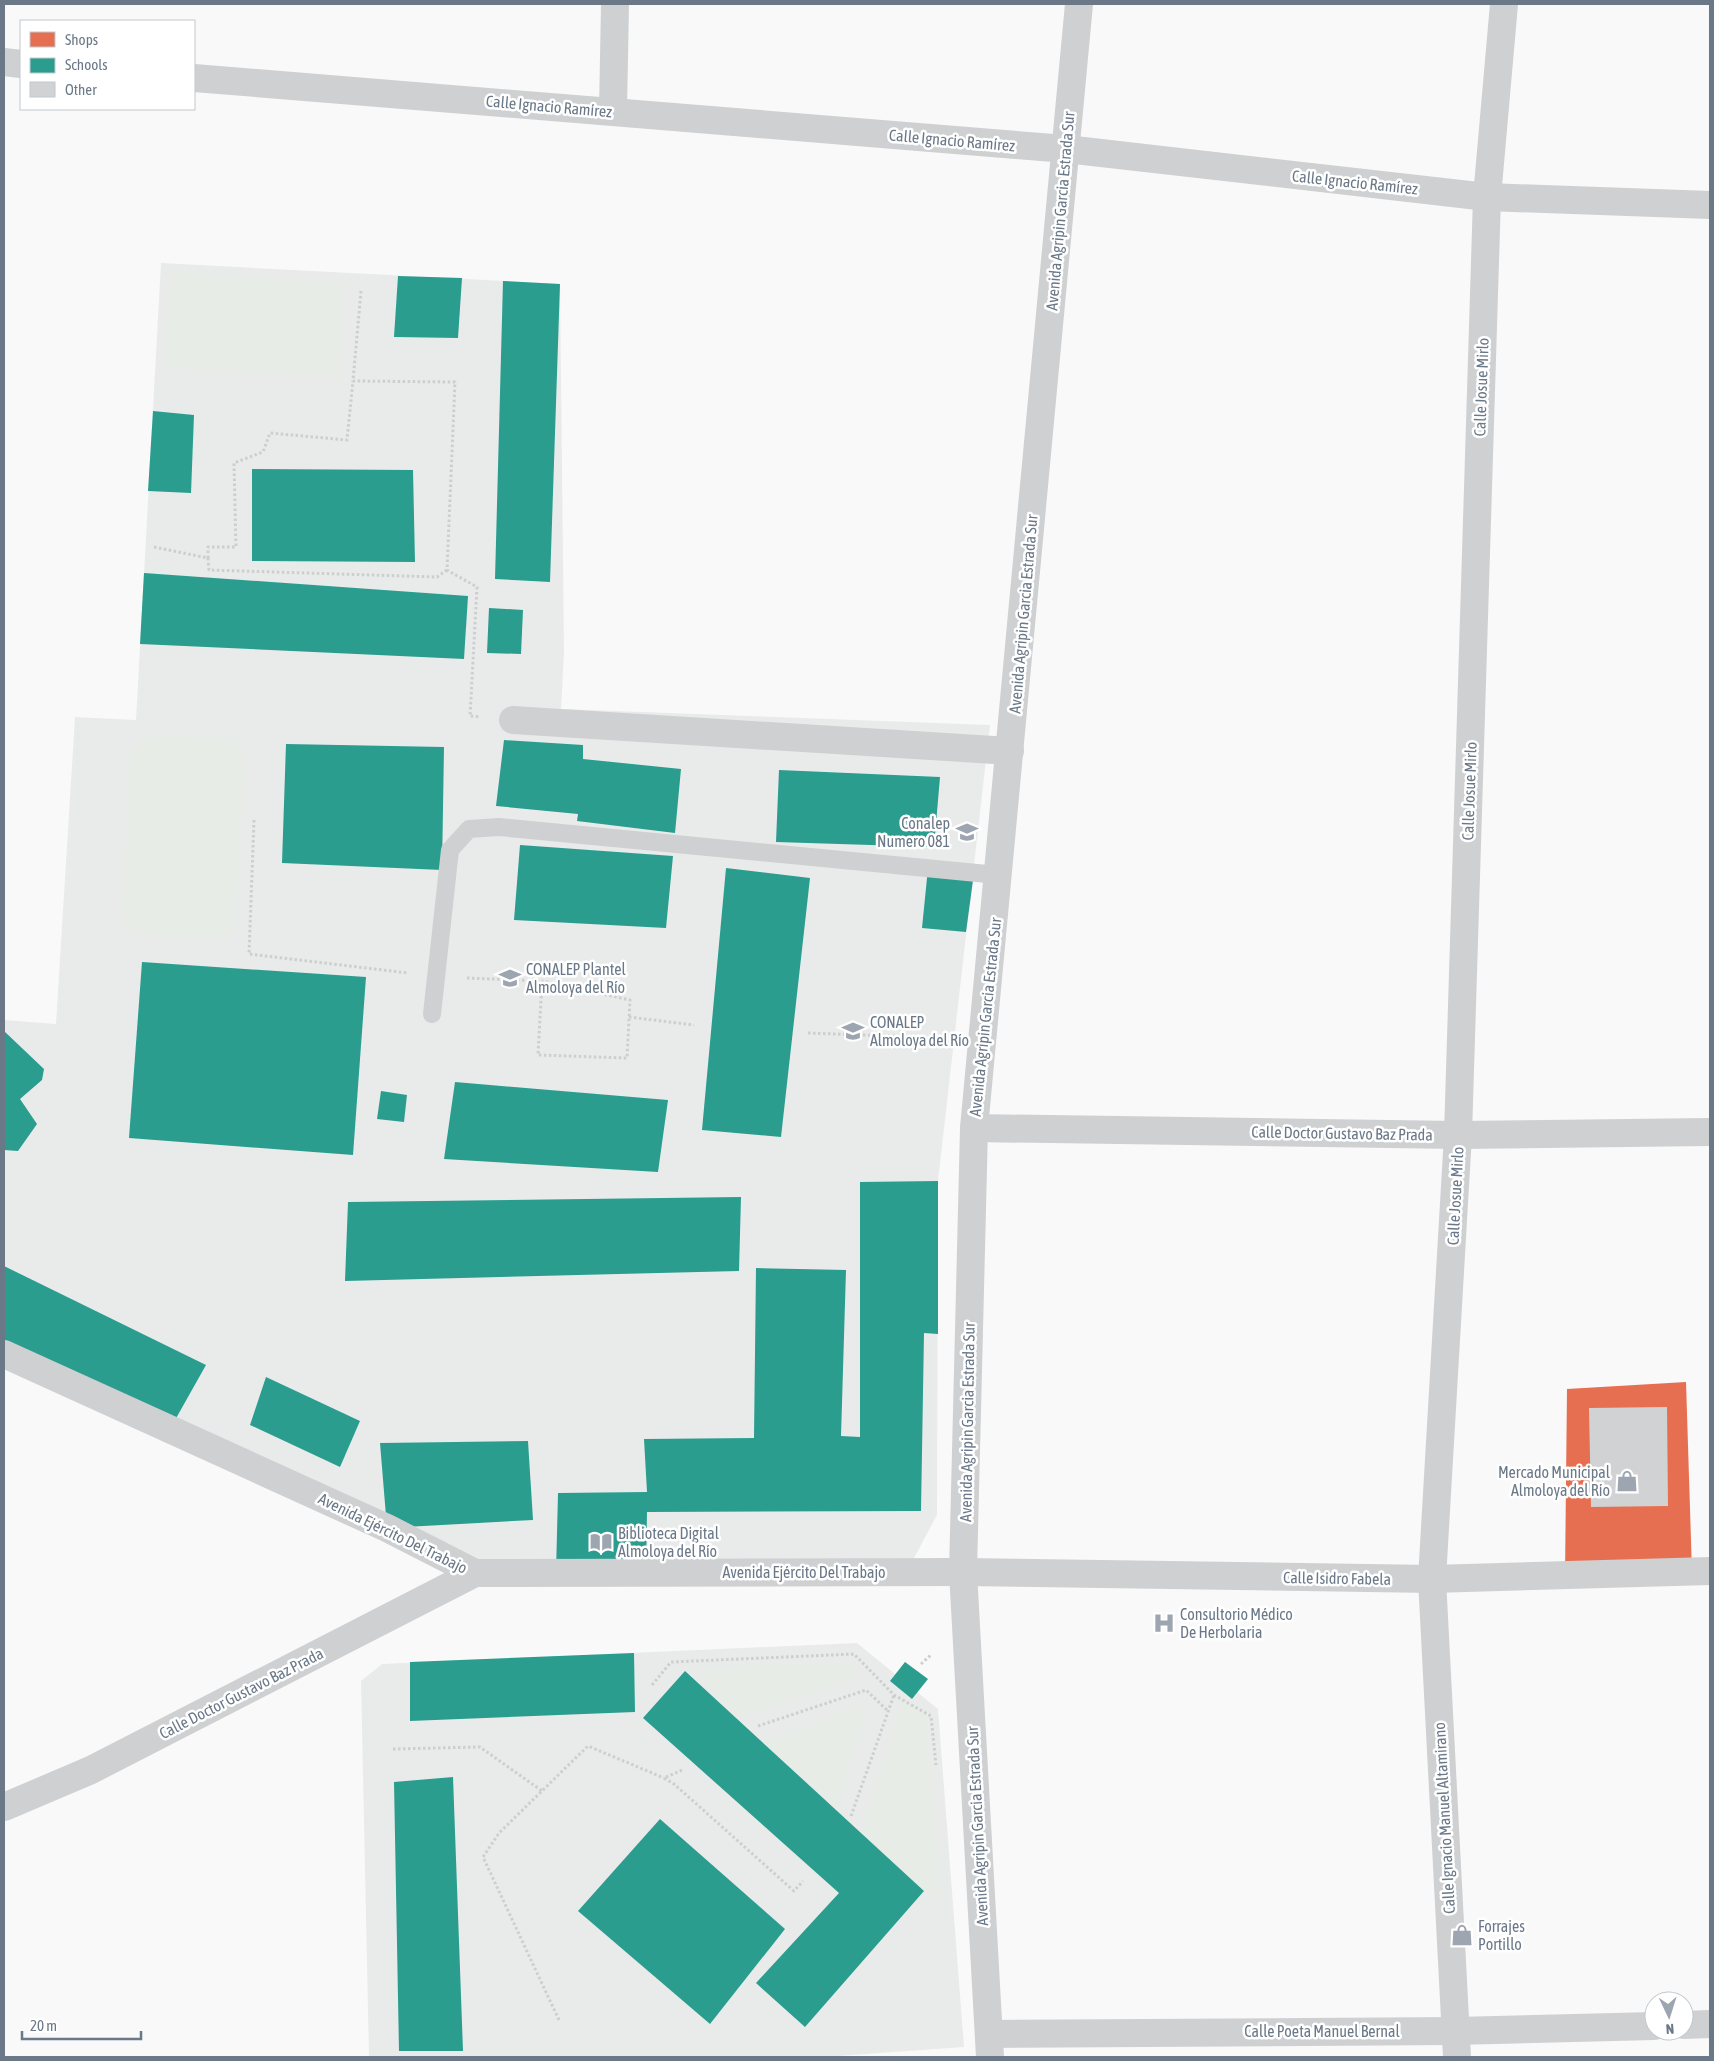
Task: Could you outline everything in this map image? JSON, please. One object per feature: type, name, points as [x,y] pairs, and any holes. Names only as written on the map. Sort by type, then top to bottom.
[{"type":"street","points":[[613,111],[615,4]]},
{"type":"street","name":"Avenida Agripin Garcia Estrada Sur","points":[[990,2045],[963,1572],[974,1128],[1079,4]]},
{"type":"street","name":"Calle Josue Mirlo","points":[[1432,1579],[1458,1134],[1487,198],[1504,4]]},
{"type":"street","points":[[4,62],[20,64]]},
{"type":"street","name":"Calle Ignacio Ramírez","points":[[195,78],[613,111],[1066,150],[1487,198],[1710,205]]},
{"type":"street","points":[[513,720],[1010,751]]},
{"type":"street","name":"Calle Doctor Gustavo Baz Prada","points":[[974,1128],[1458,1134],[1710,1132]]},
{"type":"street","name":"Avenida Ejército Del Trabajo","points":[[4,1354],[387,1528],[475,1572],[963,1572]]},
{"type":"street","name":"Calle Doctor Gustavo Baz Prada","points":[[4,1806],[91,1770],[475,1572]]},
{"type":"street","name":"Calle Isidro Fabela","points":[[963,1572],[1432,1579],[1710,1572]]},
{"type":"street","name":"Calle Ignacio Manuel Altamirano","points":[[1432,1579],[1454,2031],[1457,2057]]},
{"type":"street","points":[[1694,2025],[1710,2024]]},
{"type":"street","name":"Calle Poeta Manuel Bernal","points":[[990,2045],[1644,2026]]},
{"type":"lane","points":[[432,1014],[450,850],[469,829],[499,827],[998,875]]},
{"type":"path","points":[[361,291],[347,440],[270,433],[263,452],[234,463],[236,546],[208,547],[209,570],[437,577],[447,570]]},
{"type":"path","points":[[353,381],[456,382],[447,570]]},
{"type":"path","points":[[154,547],[208,558]]},
{"type":"path","points":[[447,570],[477,587],[470,716],[513,720]]},
{"type":"path","points":[[254,820],[249,954],[437,976],[542,981],[630,1000],[627,1058],[538,1055],[542,981]]},
{"type":"path","points":[[629,1018],[694,1025]]},
{"type":"path","points":[[808,1032],[982,1039]]},
{"type":"path","points":[[652,1685],[671,1662],[854,1654],[894,1695],[931,1716],[937,1773]]},
{"type":"path","points":[[758,1726],[866,1690],[888,1711]]},
{"type":"path","points":[[850,1816],[894,1695]]},
{"type":"path","points":[[559,2020],[483,1857],[499,1833],[588,1746],[674,1784],[794,1890],[803,1881]]},
{"type":"path","points":[[393,1749],[480,1747],[542,1791]]},
{"type":"path","points":[[664,1778],[682,1770]]},
{"type":"shaded area","points":[[161,263],[560,284],[564,652],[561,709],[990,725],[938,1181],[937,1515],[906,1573],[475,1573],[4,1354],[4,1020],[56,1024],[75,717],[136,720]]},
{"type":"shaded area","points":[[169,273],[343,282],[340,377],[164,369]]},
{"type":"shaded area","points":[[153,737],[236,739],[242,748],[245,777],[234,927],[231,936],[206,939],[142,936],[129,930],[123,920],[122,896],[130,757],[138,743]]},
{"type":"shaded area","points":[[857,1643],[938,1709],[964,2047],[824,2057],[369,2057],[361,1681],[382,1664]]},
{"type":"shaded area","points":[[851,1661],[861,1676],[737,1718],[694,1669]]},
{"type":"shaded area","points":[[903,1701],[927,1717],[942,1901],[924,1891],[861,1833]]},
{"type":"shaded area","points":[[862,1705],[867,1713],[836,1810],[762,1742]]},
{"type":"building: Shops","name":"Mercado Municipal Almoloya del Río","points":[[1686,1382],[1692,1572],[1565,1576],[1567,1389]]},
{"type":"building: Schools","points":[[398,276],[462,278],[458,338],[394,337]]},
{"type":"building: Schools","points":[[503,281],[560,284],[550,582],[495,579]]},
{"type":"building: Schools","points":[[153,411],[194,415],[191,493],[148,491]]},
{"type":"building: Schools","points":[[252,469],[413,470],[415,562],[252,561]]},
{"type":"building: Schools","points":[[144,573],[468,596],[464,659],[140,644]]},
{"type":"building: Schools","points":[[489,608],[523,610],[521,654],[487,653]]},
{"type":"building: Schools","points":[[504,740],[583,745],[583,759],[681,769],[675,833],[577,821],[578,814],[496,806]]},
{"type":"building: Schools","points":[[286,744],[444,747],[442,870],[282,863]]},
{"type":"building: Schools","points":[[779,770],[940,777],[934,847],[776,842]]},
{"type":"building: Schools","points":[[520,845],[673,856],[666,928],[514,920]]},
{"type":"building: Schools","points":[[726,868],[810,878],[781,1137],[702,1130]]},
{"type":"building: Schools","points":[[928,868],[974,873],[966,932],[922,928]]},
{"type":"building: Schools","points":[[142,962],[366,977],[353,1155],[129,1138]]},
{"type":"building: Schools","points":[[4,1031],[44,1069],[42,1080],[20,1099],[37,1124],[18,1151],[4,1150]]},
{"type":"building: Schools","points":[[455,1082],[668,1100],[658,1172],[444,1159]]},
{"type":"building: Schools","points":[[381,1091],[407,1095],[404,1122],[377,1119]]},
{"type":"building: Schools","points":[[938,1181],[938,1334],[924,1333],[921,1511],[647,1512],[646,1572],[556,1573],[558,1493],[647,1492],[644,1439],[754,1438],[756,1268],[846,1270],[841,1436],[860,1437],[860,1182]]},
{"type":"building: Schools","points":[[741,1197],[739,1271],[345,1281],[348,1202]]},
{"type":"building: Schools","points":[[4,1266],[206,1365],[170,1429],[4,1354]]},
{"type":"building: Schools","points":[[266,1377],[360,1421],[340,1467],[250,1425]]},
{"type":"building: Schools","points":[[528,1441],[533,1520],[387,1528],[380,1443]]},
{"type":"building: Schools","points":[[634,1653],[635,1712],[410,1721],[410,1662]]},
{"type":"building: Schools","points":[[905,1662],[928,1679],[912,1699],[890,1681]]},
{"type":"building: Schools","points":[[685,1671],[924,1891],[805,2027],[756,1983],[839,1893],[643,1718]]},
{"type":"building: Schools","points":[[453,1777],[463,2051],[399,2051],[394,1782]]},
{"type":"building: Schools","points":[[660,1819],[785,1929],[710,2024],[578,1911]]},
{"type":"building: Other","points":[[1667,1407],[1668,1506],[1591,1507],[1589,1408]]},
{"type":"place","name":"Conalep Numero 081","points":[[967,832]]},
{"type":"place","name":"CONALEP Plantel Almoloya del Río","points":[[510,978]]},
{"type":"place","name":"CONALEP Almoloya del Río","points":[[853,1031]]},
{"type":"place","name":"Mercado Municipal Almoloya del Río","points":[[1627,1481]]},
{"type":"place","name":"Biblioteca Digital Almoloya del Río","points":[[601,1542]]},
{"type":"place","name":"Consultorio Médico De Herbolaria","points":[[1164,1623]]},
{"type":"place","name":"Forrajes Portillo","points":[[1462,1935]]}]
